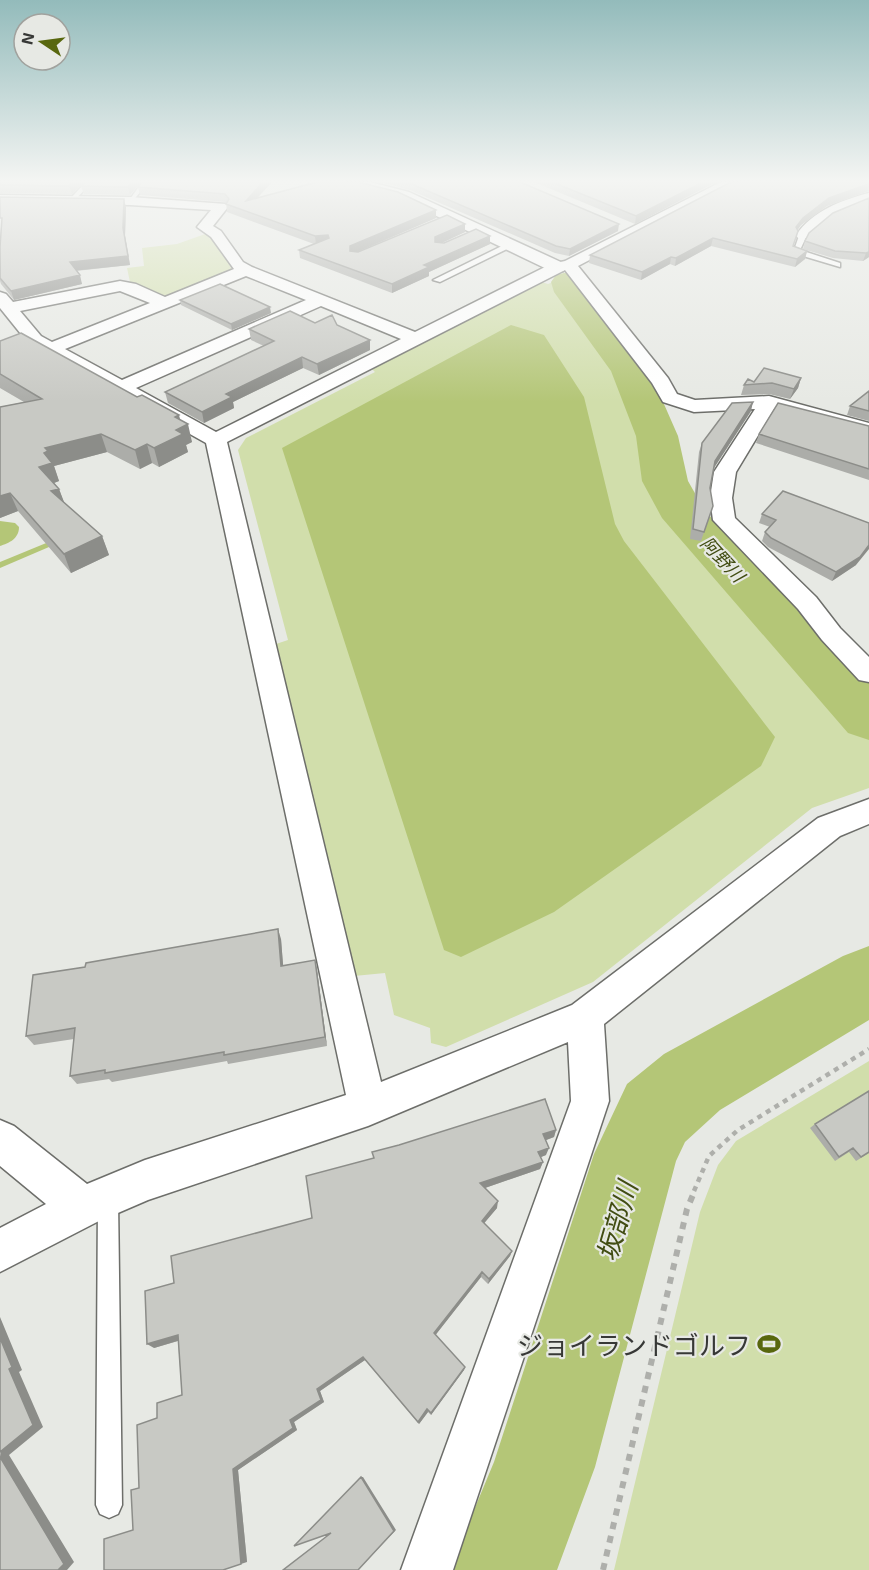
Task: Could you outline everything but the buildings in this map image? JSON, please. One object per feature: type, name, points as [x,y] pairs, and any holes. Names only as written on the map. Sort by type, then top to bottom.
[{"type":"street","points":[[231,255],[238,265],[246,270],[416,339]]},
{"type":"street","points":[[536,255],[563,266],[662,382],[670,398],[694,406],[769,402],[869,429]]},
{"type":"street","points":[[216,440],[585,255]]},
{"type":"street","points":[[52,348],[246,270]]},
{"type":"street","points":[[4,302],[130,286],[165,303]]},
{"type":"street","points":[[123,387],[321,300]]},
{"type":"street","points":[[4,302],[35,340],[216,440],[368,1107]]},
{"type":"street","points":[[769,402],[725,472],[721,498],[724,520],[807,603],[831,634],[869,673]]},
{"type":"street","points":[[0,1251],[95,1201],[145,1180],[368,1107],[585,1017],[829,827],[869,811]]},
{"type":"street","points":[[427,1570],[590,1101],[585,1017]]},
{"type":"street","points":[[0,1140],[95,1201]]},
{"type":"lane","points":[[437,280],[489,255]]},
{"type":"lane","points":[[808,255],[837,265]]},
{"type":"lane","points":[[95,1201],[109,1505]]},
{"type":"path","points":[[603,1570],[687,1209],[709,1156],[738,1130],[869,1049]]},
{"type":"shaded area","points":[[143,255],[224,255],[232,270],[229,274],[172,297],[161,297],[130,282],[127,268],[144,266]]},
{"type":"shaded area","points":[[538,281],[548,284],[553,282],[624,376],[661,498],[681,532],[869,739],[869,788],[812,808],[593,982],[446,1047],[431,1043],[430,1028],[394,1015],[385,973],[354,976],[273,645],[288,640],[238,450],[246,438],[375,372],[370,367]]},
{"type":"shaded area","points":[[511,325],[544,335],[584,397],[615,524],[624,541],[775,737],[761,766],[554,912],[461,957],[444,950],[282,448]]},
{"type":"shaded area","points":[[0,521],[15,523],[19,531],[10,542],[0,546]]},
{"type":"shaded area","name":"ジョイランドゴルフ","points":[[869,1061],[869,1570],[614,1570],[700,1212],[718,1165],[736,1141]]},
{"type":"waterway","name":"阿野川","points":[[568,282],[571,292],[630,370],[657,436],[665,481],[686,518],[869,718]]},
{"type":"waterway","points":[[0,565],[59,541]]},
{"type":"waterway","name":"坂部川","points":[[503,1570],[544,1467],[636,1154],[656,1113],[692,1082],[869,980]]},
{"type":"place","name":"ジョイランドゴルフ","points":[[769,1344]]}]
